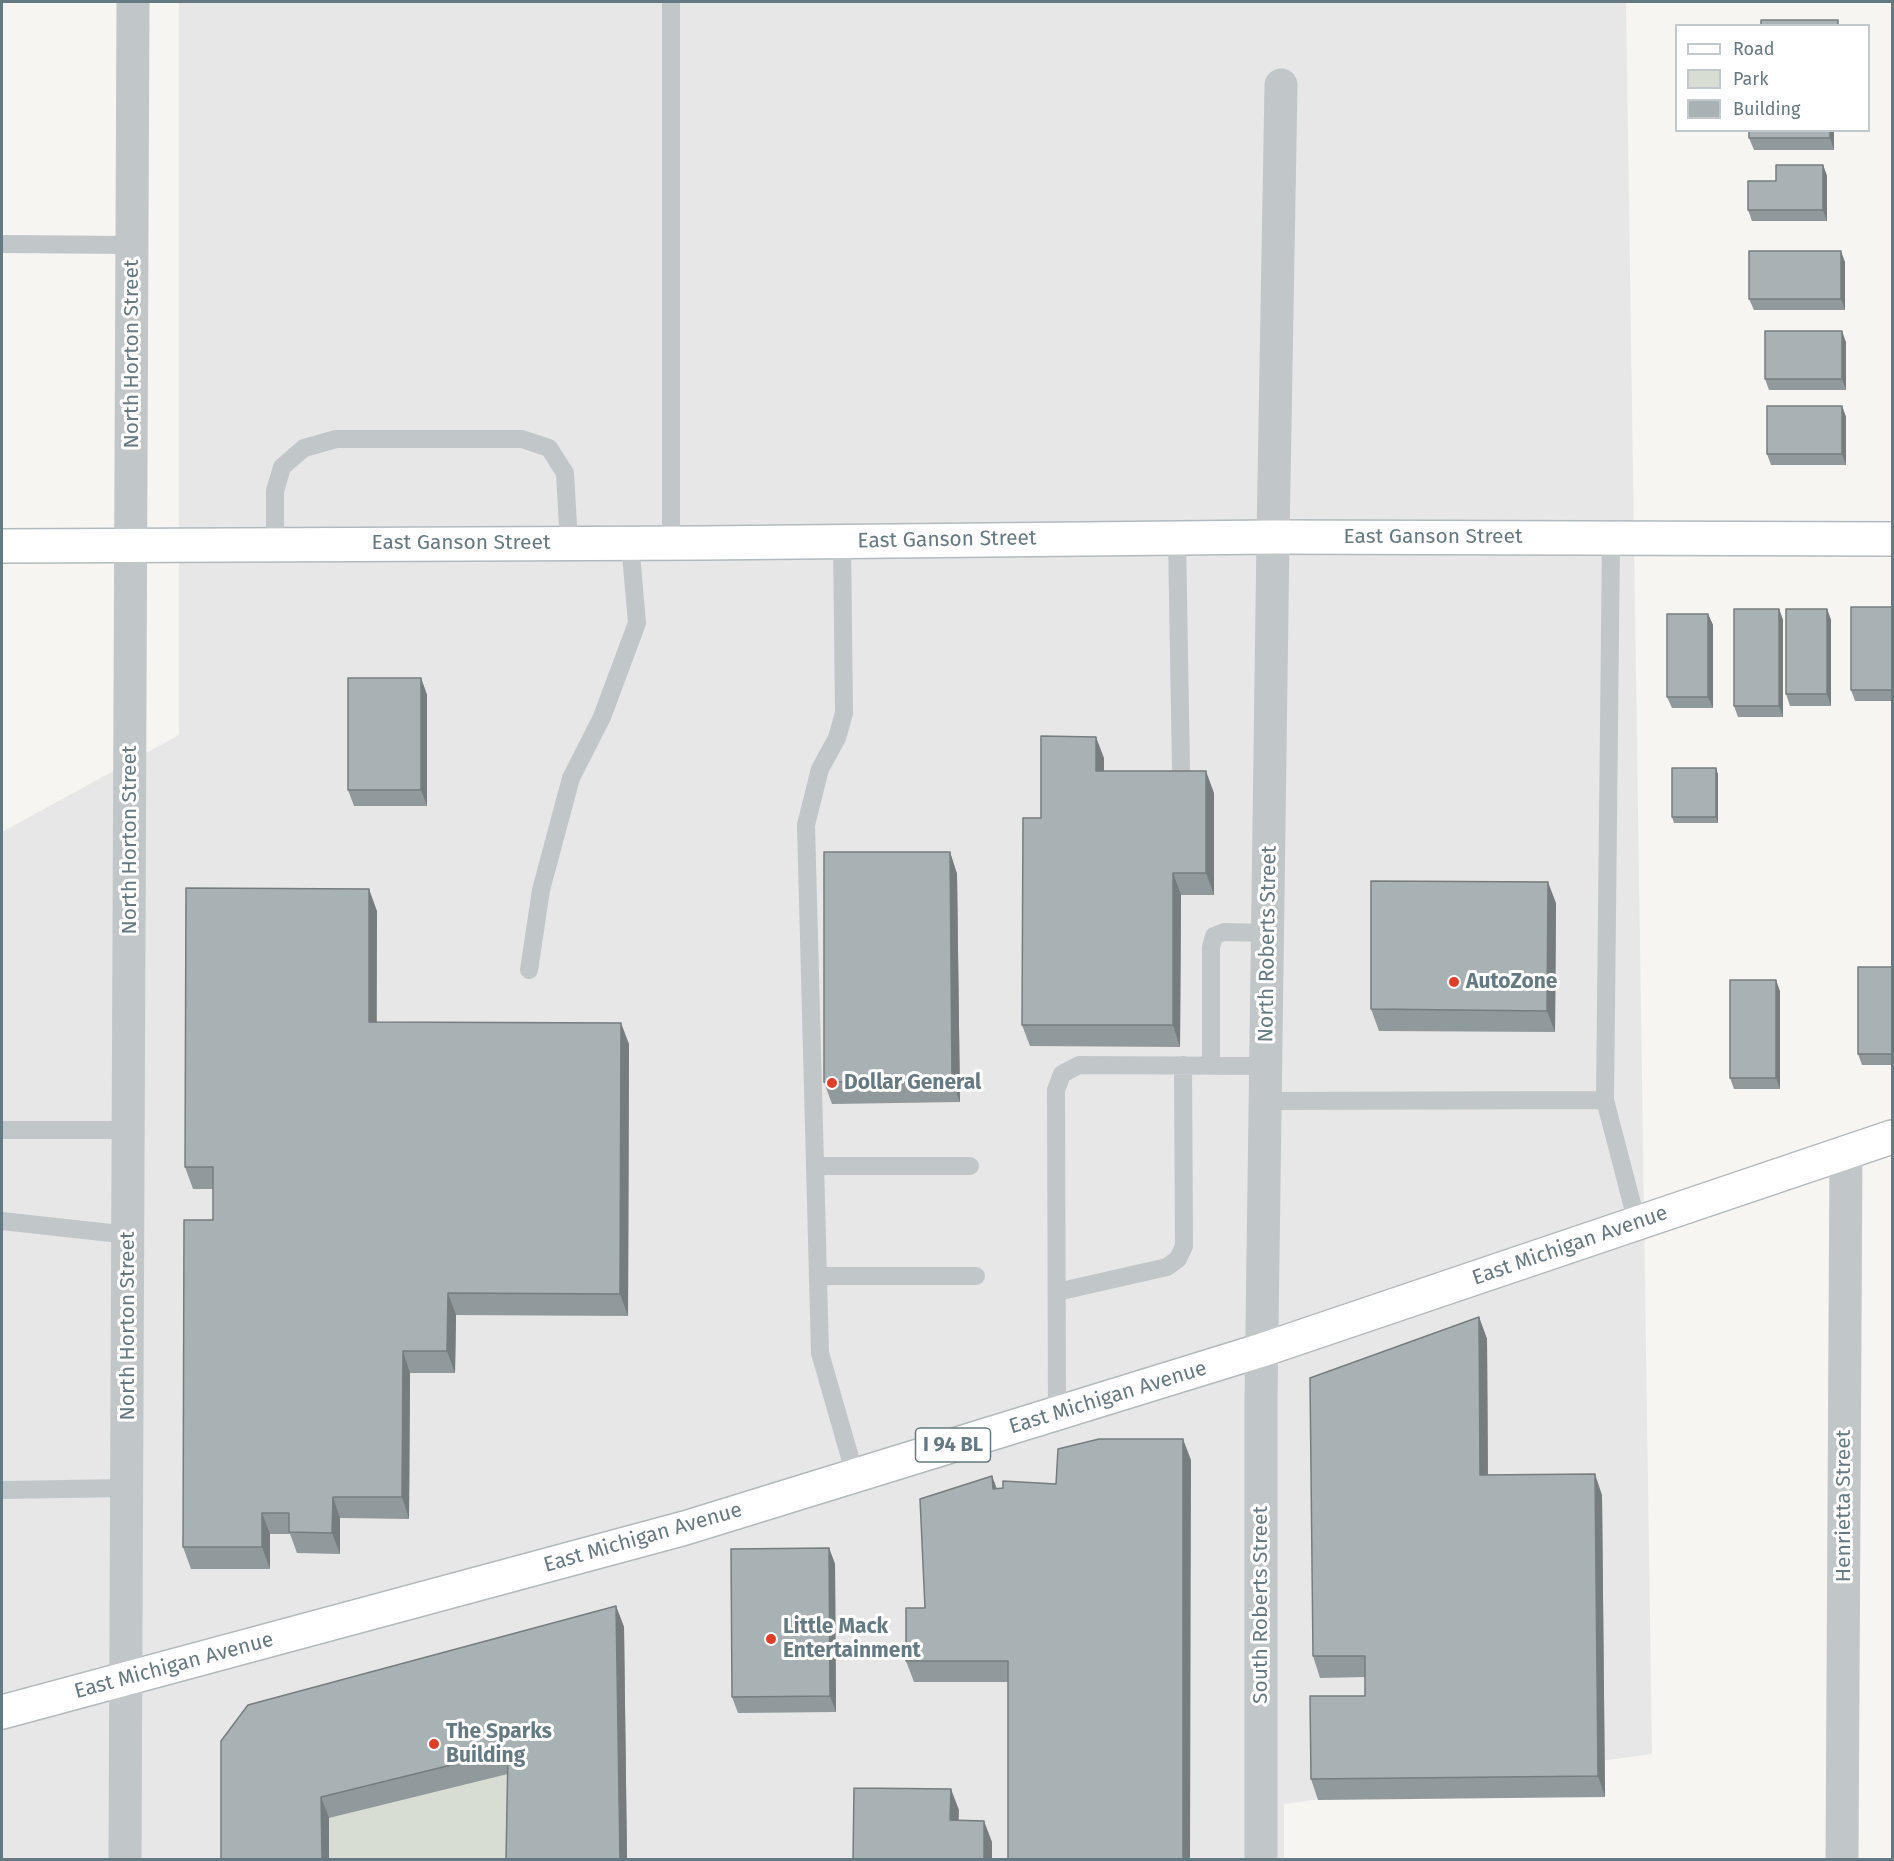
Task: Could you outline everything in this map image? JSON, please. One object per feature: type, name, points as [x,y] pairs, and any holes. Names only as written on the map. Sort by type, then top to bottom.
[{"type":"main road","name":"East Ganson Street","points":[[2,546],[671,543],[1177,537],[1893,539]]},
{"type":"main road","name":"East Michigan Avenue","points":[[2,1712],[685,1528],[1262,1350],[1893,1137]]},
{"type":"street","name":"North Horton Street","points":[[125,1860],[133,2]]},
{"type":"street","name":"North Roberts Street","points":[[1262,1350],[1281,85]]},
{"type":"street","name":"Henrietta Street","points":[[1842,1860],[1846,1152]]},
{"type":"street","name":"South Roberts Street","points":[[1261,1860],[1262,1350]]},
{"type":"lane","points":[[671,2],[671,543]]},
{"type":"lane","points":[[2,243],[133,245]]},
{"type":"lane","points":[[274,544],[275,491],[282,467],[304,448],[336,439],[522,439],[549,448],[565,473],[569,543]]},
{"type":"lane","points":[[1177,537],[1181,770]]},
{"type":"lane","points":[[1611,537],[1605,1100],[1637,1223]]},
{"type":"lane","points":[[842,541],[844,713],[837,738],[820,769],[806,825],[820,1353],[855,1475]]},
{"type":"lane","points":[[530,970],[541,890],[571,778],[602,717],[637,623],[630,543]]},
{"type":"lane","points":[[1211,1066],[1211,947],[1214,936],[1224,932],[1268,933]]},
{"type":"lane","points":[[1057,1414],[1056,1090],[1062,1074],[1079,1065],[1266,1066]]},
{"type":"lane","points":[[1057,1292],[1167,1267],[1178,1259],[1184,1246],[1183,1065]]},
{"type":"lane","points":[[1266,1101],[1605,1100]]},
{"type":"lane","points":[[2,1130],[129,1130]]},
{"type":"lane","points":[[815,1166],[970,1166]]},
{"type":"lane","points":[[2,1221],[129,1235]]},
{"type":"lane","points":[[818,1276],[976,1276]]},
{"type":"lane","points":[[2,1490],[128,1488]]},
{"type":"shaded area","points":[[179,2],[1626,2],[1652,1754],[1284,1804],[1284,1859],[2,1860],[2,832],[179,735]]},
{"type":"green space","points":[[516,1772],[515,1859],[329,1859],[329,1818]]},
{"type":"building","points":[[1761,20],[1838,20],[1838,24],[1761,24]]},
{"type":"building","points":[[1749,132],[1830,132],[1830,138],[1749,138]]},
{"type":"building","points":[[1776,165],[1823,165],[1823,210],[1748,210],[1748,181],[1776,181]]},
{"type":"building","points":[[1749,251],[1841,251],[1841,299],[1749,299]]},
{"type":"building","points":[[1765,331],[1842,331],[1842,379],[1765,379]]},
{"type":"building","points":[[1767,406],[1842,406],[1842,454],[1767,454]]},
{"type":"building","points":[[1851,607],[1893,607],[1893,690],[1851,690]]},
{"type":"building","points":[[1734,609],[1779,609],[1779,706],[1734,706]]},
{"type":"building","points":[[1786,609],[1827,609],[1827,694],[1786,694]]},
{"type":"building","points":[[1667,614],[1708,614],[1708,697],[1667,697]]},
{"type":"building","points":[[348,678],[421,678],[421,790],[348,790]]},
{"type":"building","points":[[1041,736],[1096,737],[1096,771],[1206,771],[1206,873],[1173,873],[1173,1025],[1022,1025],[1023,818],[1041,818]]},
{"type":"building","points":[[1672,768],[1716,768],[1716,817],[1672,817]]},
{"type":"building","points":[[824,852],[950,852],[952,1081],[824,1082]]},
{"type":"building","points":[[1371,881],[1548,882],[1547,1011],[1371,1009]]},
{"type":"building","points":[[186,888],[369,889],[369,1022],[621,1023],[620,1294],[448,1293],[447,1351],[403,1351],[402,1497],[333,1497],[332,1533],[289,1532],[289,1513],[262,1513],[262,1547],[183,1547],[184,1220],[213,1220],[213,1167],[185,1167]]},
{"type":"building","points":[[1858,967],[1893,967],[1893,1054],[1858,1054]]},
{"type":"building","points":[[1730,980],[1776,980],[1776,1078],[1730,1078]]},
{"type":"building","points":[[1479,1317],[1480,1475],[1595,1474],[1598,1776],[1311,1779],[1310,1696],[1365,1696],[1365,1656],[1313,1656],[1310,1378]]},
{"type":"building","points":[[1099,1439],[1183,1439],[1183,1860],[1008,1860],[1008,1661],[906,1661],[906,1608],[925,1608],[920,1499],[992,1476],[993,1489],[1003,1488],[1003,1481],[1056,1484],[1058,1449]]},
{"type":"building","points":[[829,1548],[830,1696],[732,1697],[731,1549]]},
{"type":"building","name":"The Sparks Building","points":[[616,1606],[620,1860],[506,1860],[508,1751],[321,1797],[322,1860],[221,1860],[221,1741],[248,1705]]},
{"type":"building","points":[[854,1788],[951,1789],[950,1820],[984,1821],[984,1860],[853,1860]]},
{"type":"place","name":"AutoZone","points":[[1454,982]]},
{"type":"place","name":"Dollar General","points":[[832,1083]]},
{"type":"place","name":"Little Mack Entertainment","points":[[771,1639]]},
{"type":"place","name":"The Sparks Building","points":[[434,1744]]}]
